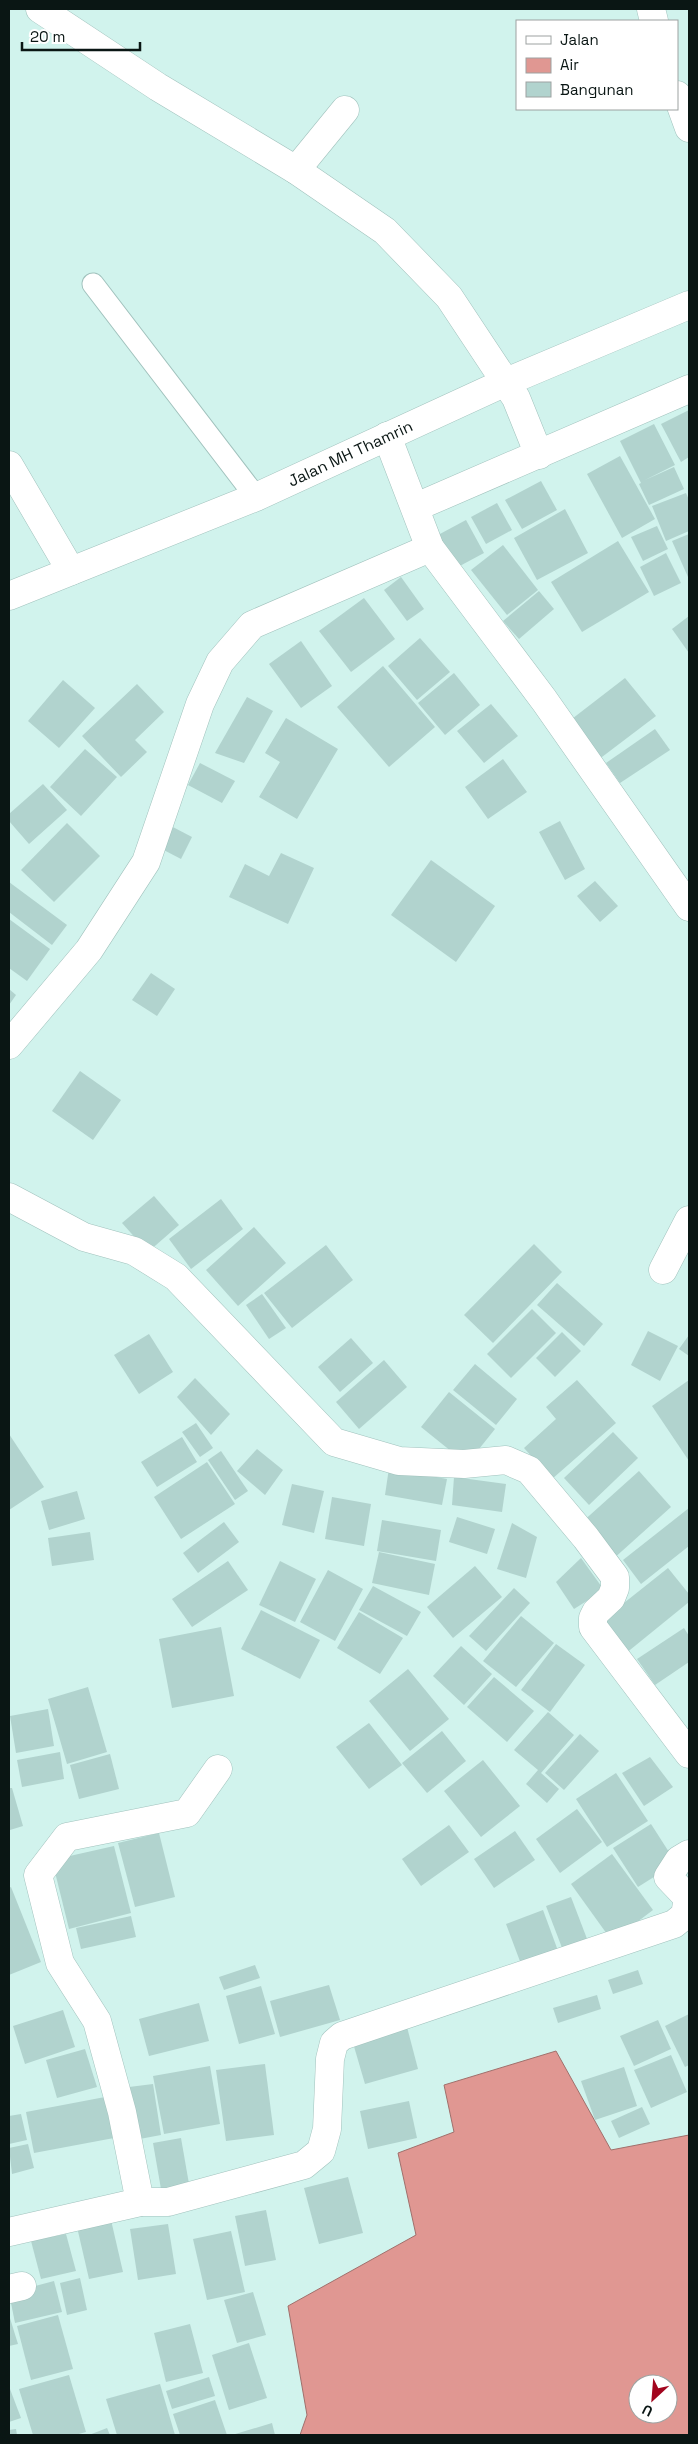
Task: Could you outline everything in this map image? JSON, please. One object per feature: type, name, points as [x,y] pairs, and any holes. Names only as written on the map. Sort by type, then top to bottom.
[{"type":"street","points":[[40,9],[158,87],[296,170],[385,231],[449,297],[511,390],[535,447]]},
{"type":"street","points":[[678,98],[689,128]]},
{"type":"street","points":[[296,170],[345,110]]},
{"type":"street","name":"Jalan MH Thamrin","points":[[9,596],[256,497],[387,436],[511,390],[689,304]]},
{"type":"street","points":[[413,502],[535,447],[689,389]]},
{"type":"street","points":[[387,436],[430,548],[544,700],[689,907]]},
{"type":"street","points":[[9,465],[71,571]]},
{"type":"street","points":[[9,1046],[89,950],[146,862],[200,704],[220,662],[252,625],[430,548]]},
{"type":"street","points":[[9,1197],[84,1237],[134,1251],[176,1277],[334,1442],[399,1461],[464,1464],[506,1460],[529,1470],[586,1538],[615,1577],[615,1588],[611,1598],[596,1612],[593,1618],[594,1626],[689,1754]]},
{"type":"street","points":[[663,1270],[689,1220]]},
{"type":"street","points":[[140,2202],[122,2112],[97,2021],[60,1963],[38,1875],[67,1837],[187,1813],[218,1769]]},
{"type":"street","points":[[9,2232],[140,2202],[168,2202],[304,2165],[321,2151],[327,2128],[330,2059],[334,2043],[342,2036],[674,1924],[686,1914],[688,1898],[668,1877],[679,1860],[689,1854]]},
{"type":"lane","points":[[93,284],[256,497]]},
{"type":"water","points":[[556,2051],[611,2150],[689,2135],[689,2435],[300,2435],[307,2415],[288,2306],[416,2235],[398,2153],[454,2132],[444,2085]]},
{"type":"building","points":[[689,410],[689,457],[681,462],[661,424]]},
{"type":"building","points":[[654,424],[675,465],[645,480],[674,467],[684,489],[649,505],[639,484],[641,483],[620,441]]},
{"type":"building","points":[[620,456],[655,519],[622,538],[587,474]]},
{"type":"building","points":[[541,481],[557,510],[522,529],[505,500]]},
{"type":"building","points":[[686,493],[689,500],[689,531],[666,541],[652,506]]},
{"type":"building","points":[[497,503],[512,530],[486,544],[471,517]]},
{"type":"building","points":[[565,509],[588,553],[537,580],[514,538]]},
{"type":"building","points":[[466,520],[484,553],[456,568],[438,535]]},
{"type":"building","points":[[657,526],[668,549],[643,561],[631,537]]},
{"type":"building","points":[[689,534],[689,577],[688,577],[672,541]]},
{"type":"building","points":[[618,541],[649,592],[582,632],[551,582]]},
{"type":"building","points":[[503,545],[538,590],[507,615],[471,570]]},
{"type":"building","points":[[666,553],[681,583],[654,596],[640,567]]},
{"type":"building","points":[[401,577],[424,609],[407,621],[384,590]]},
{"type":"building","points":[[539,591],[554,609],[519,639],[503,621]]},
{"type":"building","points":[[364,598],[395,639],[351,672],[319,631]]},
{"type":"building","points":[[689,616],[689,653],[672,629]]},
{"type":"building","points":[[420,638],[450,672],[417,700],[388,666]]},
{"type":"building","points":[[301,641],[332,686],[301,708],[269,664]]},
{"type":"building","points":[[383,666],[435,727],[389,767],[337,707]]},
{"type":"building","points":[[454,673],[480,705],[445,735],[418,703]]},
{"type":"building","points":[[625,678],[656,716],[598,760],[568,722]]},
{"type":"building","points":[[63,680],[95,708],[59,748],[28,721]]},
{"type":"building","points":[[137,684],[164,712],[135,740],[147,752],[121,777],[82,736]]},
{"type":"building","points":[[247,697],[273,711],[244,763],[215,753]]},
{"type":"building","points":[[491,704],[518,736],[484,763],[457,731]]},
{"type":"building","points":[[286,718],[338,749],[297,819],[259,797],[280,762],[265,753]]},
{"type":"building","points":[[655,729],[670,750],[620,783],[606,763]]},
{"type":"building","points":[[85,749],[117,777],[81,816],[50,787]]},
{"type":"building","points":[[503,759],[527,792],[488,819],[465,787]]},
{"type":"building","points":[[200,763],[235,781],[222,803],[188,785]]},
{"type":"building","points":[[43,784],[67,810],[29,844],[9,821],[9,814]]},
{"type":"building","points":[[560,821],[585,869],[565,880],[539,832]]},
{"type":"building","points":[[67,823],[100,856],[54,902],[21,870]]},
{"type":"building","points":[[169,825],[192,837],[181,859],[158,847]]},
{"type":"building","points":[[281,853],[314,868],[288,924],[229,897],[245,864],[269,876]]},
{"type":"building","points":[[431,860],[495,906],[456,962],[391,915]]},
{"type":"building","points":[[595,881],[618,906],[600,922],[577,896]]},
{"type":"building","points":[[9,882],[67,925],[52,945],[9,912]]},
{"type":"building","points":[[9,919],[50,949],[27,981],[9,968]]},
{"type":"building","points":[[151,973],[175,989],[157,1016],[132,1000]]},
{"type":"building","points":[[9,989],[16,995],[9,1005]]},
{"type":"building","points":[[80,1071],[121,1100],[93,1140],[52,1111]]},
{"type":"building","points":[[154,1196],[179,1225],[148,1252],[122,1223]]},
{"type":"building","points":[[221,1199],[243,1229],[191,1269],[169,1239]]},
{"type":"building","points":[[254,1227],[286,1263],[238,1306],[206,1270]]},
{"type":"building","points":[[534,1244],[562,1272],[493,1343],[464,1315]]},
{"type":"building","points":[[326,1245],[353,1280],[292,1328],[264,1293]]},
{"type":"building","points":[[557,1283],[603,1324],[584,1346],[537,1305]]},
{"type":"building","points":[[262,1294],[286,1328],[269,1339],[246,1305]]},
{"type":"building","points":[[532,1309],[556,1333],[511,1378],[487,1354]]},
{"type":"building","points":[[648,1331],[678,1346],[660,1381],[631,1365]]},
{"type":"building","points":[[562,1332],[581,1351],[555,1377],[536,1358]]},
{"type":"building","points":[[149,1334],[173,1372],[139,1394],[114,1355]]},
{"type":"building","points":[[689,1335],[689,1356],[679,1349]]},
{"type":"building","points":[[351,1338],[373,1363],[340,1392],[318,1367]]},
{"type":"building","points":[[384,1360],[407,1387],[359,1429],[336,1402]]},
{"type":"building","points":[[475,1364],[517,1399],[496,1425],[453,1390]]},
{"type":"building","points":[[195,1378],[230,1414],[211,1435],[177,1397]]},
{"type":"building","points":[[577,1380],[616,1423],[552,1479],[524,1448],[556,1419],[546,1407]]},
{"type":"building","points":[[689,1380],[689,1461],[652,1406]]},
{"type":"building","points":[[449,1392],[495,1429],[467,1464],[421,1427]]},
{"type":"building","points":[[196,1423],[213,1448],[200,1457],[182,1432]]},
{"type":"building","points":[[613,1432],[638,1458],[589,1505],[564,1478]]},
{"type":"building","points":[[9,1434],[44,1487],[9,1510]]},
{"type":"building","points":[[182,1437],[197,1462],[157,1487],[141,1462]]},
{"type":"building","points":[[257,1449],[283,1470],[265,1495],[237,1471]]},
{"type":"building","points":[[221,1451],[248,1491],[235,1500],[208,1460]]},
{"type":"building","points":[[207,1462],[235,1504],[181,1539],[154,1497]]},
{"type":"building","points":[[389,1468],[447,1479],[442,1505],[385,1495]]},
{"type":"building","points":[[639,1471],[671,1507],[612,1560],[580,1524]]},
{"type":"building","points":[[454,1477],[506,1484],[502,1512],[452,1505]]},
{"type":"building","points":[[292,1484],[324,1491],[314,1533],[282,1525]]},
{"type":"building","points":[[77,1491],[85,1519],[49,1530],[41,1501]]},
{"type":"building","points":[[332,1497],[371,1504],[364,1546],[325,1539]]},
{"type":"building","points":[[689,1508],[689,1546],[641,1584],[623,1560]]},
{"type":"building","points":[[457,1517],[495,1529],[487,1554],[449,1542]]},
{"type":"building","points":[[382,1520],[441,1530],[436,1561],[377,1551]]},
{"type":"building","points":[[224,1522],[239,1542],[198,1573],[183,1553]]},
{"type":"building","points":[[512,1523],[537,1537],[526,1578],[497,1569]]},
{"type":"building","points":[[90,1532],[94,1560],[52,1566],[48,1538]]},
{"type":"building","points":[[379,1552],[435,1564],[429,1595],[372,1583]]},
{"type":"building","points":[[581,1558],[604,1590],[574,1609],[556,1582]]},
{"type":"building","points":[[228,1561],[248,1590],[192,1627],[172,1599]]},
{"type":"building","points":[[280,1561],[316,1579],[295,1622],[259,1605]]},
{"type":"building","points":[[475,1566],[502,1597],[453,1638],[427,1607]]},
{"type":"building","points":[[668,1568],[689,1594],[689,1602],[625,1654],[600,1622]]},
{"type":"building","points":[[328,1570],[363,1589],[335,1641],[300,1622]]},
{"type":"building","points":[[373,1586],[421,1612],[407,1636],[359,1610]]},
{"type":"building","points":[[514,1588],[530,1603],[486,1651],[469,1636]]},
{"type":"building","points":[[261,1610],[320,1640],[300,1679],[241,1649]]},
{"type":"building","points":[[359,1612],[403,1638],[380,1674],[337,1648]]},
{"type":"building","points":[[521,1616],[554,1643],[516,1687],[483,1661]]},
{"type":"building","points":[[221,1627],[234,1696],[172,1708],[159,1639]]},
{"type":"building","points":[[684,1628],[689,1636],[689,1662],[655,1685],[637,1659]]},
{"type":"building","points":[[556,1644],[585,1665],[550,1712],[521,1690]]},
{"type":"building","points":[[461,1646],[492,1674],[464,1705],[433,1676]]},
{"type":"building","points":[[408,1669],[449,1719],[410,1751],[369,1701]]},
{"type":"building","points":[[494,1677],[534,1711],[507,1742],[467,1707]]},
{"type":"building","points":[[88,1687],[107,1752],[67,1764],[48,1699]]},
{"type":"building","points":[[48,1709],[54,1746],[16,1753],[10,1716]]},
{"type":"building","points":[[548,1712],[574,1735],[541,1773],[559,1789],[547,1803],[526,1784],[538,1770],[514,1750]]},
{"type":"building","points":[[369,1723],[402,1765],[369,1789],[336,1747]]},
{"type":"building","points":[[442,1731],[466,1761],[427,1793],[402,1763]]},
{"type":"building","points":[[580,1734],[599,1751],[564,1790],[545,1773]]},
{"type":"building","points":[[60,1752],[64,1779],[22,1787],[17,1760]]},
{"type":"building","points":[[110,1754],[119,1789],[79,1799],[70,1765]]},
{"type":"building","points":[[650,1757],[673,1787],[644,1806],[622,1773]]},
{"type":"building","points":[[483,1760],[520,1806],[481,1837],[444,1791]]},
{"type":"building","points":[[616,1773],[648,1821],[607,1847],[576,1799]]},
{"type":"building","points":[[9,1788],[12,1788],[23,1826],[10,1830]]},
{"type":"building","points":[[577,1809],[602,1842],[560,1873],[536,1839]]},
{"type":"building","points":[[651,1824],[676,1863],[638,1887],[613,1848]]},
{"type":"building","points":[[449,1825],[469,1852],[421,1886],[402,1859]]},
{"type":"building","points":[[515,1831],[535,1860],[494,1888],[474,1859]]},
{"type":"building","points":[[159,1833],[175,1897],[135,1907],[118,1843]]},
{"type":"building","points":[[114,1846],[131,1913],[69,1929],[52,1860]]},
{"type":"building","points":[[612,1854],[653,1910],[612,1941],[571,1884]]},
{"type":"building","points":[[11,1887],[41,1962],[9,1975],[9,1888]]},
{"type":"building","points":[[571,1897],[589,1944],[564,1953],[546,1906]]},
{"type":"building","points":[[543,1910],[561,1959],[524,1972],[506,1924]]},
{"type":"building","points":[[131,1916],[136,1937],[81,1949],[76,1928]]},
{"type":"building","points":[[255,1965],[260,1978],[224,1990],[219,1977]]},
{"type":"building","points":[[638,1970],[643,1984],[613,1994],[608,1980]]},
{"type":"building","points":[[329,1985],[340,2020],[280,2037],[270,2001]]},
{"type":"building","points":[[261,1986],[275,2034],[239,2044],[226,1996]]},
{"type":"building","points":[[597,1995],[601,2009],[558,2023],[553,2008]]},
{"type":"building","points":[[199,2003],[209,2041],[149,2056],[139,2019]]},
{"type":"building","points":[[63,2010],[75,2047],[25,2064],[13,2026]]},
{"type":"building","points":[[689,2014],[689,2065],[685,2067],[665,2026]]},
{"type":"building","points":[[658,2020],[671,2049],[634,2066],[620,2036]]},
{"type":"building","points":[[407,2027],[418,2069],[365,2084],[353,2043]]},
{"type":"building","points":[[85,2049],[97,2087],[57,2098],[46,2060]]},
{"type":"building","points":[[671,2055],[687,2092],[651,2108],[634,2070]]},
{"type":"building","points":[[265,2064],[274,2135],[226,2141],[216,2070]]},
{"type":"building","points":[[210,2066],[220,2124],[164,2134],[153,2076]]},
{"type":"building","points":[[624,2067],[637,2106],[595,2120],[581,2081]]},
{"type":"building","points":[[153,2084],[161,2135],[129,2141],[121,2088]]},
{"type":"building","points":[[105,2097],[114,2138],[34,2153],[26,2112]]},
{"type":"building","points":[[409,2101],[417,2138],[368,2149],[360,2111]]},
{"type":"building","points":[[642,2107],[650,2124],[619,2138],[611,2121]]},
{"type":"building","points":[[21,2114],[27,2140],[9,2144],[9,2116]]},
{"type":"building","points":[[181,2138],[189,2184],[161,2189],[153,2143]]},
{"type":"building","points":[[28,2144],[34,2168],[12,2174],[9,2148]]},
{"type":"building","points":[[348,2177],[363,2233],[319,2244],[304,2188]]},
{"type":"building","points":[[266,2210],[276,2260],[245,2266],[235,2216]]},
{"type":"building","points":[[111,2220],[123,2272],[89,2279],[77,2227]]},
{"type":"building","points":[[168,2224],[176,2274],[138,2280],[130,2229]]},
{"type":"building","points":[[231,2231],[245,2292],[207,2300],[193,2239]]},
{"type":"building","points":[[66,2234],[76,2271],[41,2279],[31,2241]]},
{"type":"building","points":[[80,2278],[87,2310],[67,2315],[60,2283]]},
{"type":"building","points":[[54,2281],[62,2312],[15,2323],[9,2293]]},
{"type":"building","points":[[253,2292],[266,2335],[237,2343],[224,2300]]},
{"type":"building","points":[[9,2315],[18,2344],[9,2346]]},
{"type":"building","points":[[58,2315],[73,2369],[31,2380],[17,2326]]},
{"type":"building","points":[[190,2324],[203,2373],[166,2382],[154,2333]]},
{"type":"building","points":[[249,2343],[267,2398],[229,2410],[212,2355]]},
{"type":"building","points":[[69,2375],[86,2432],[75,2435],[33,2435],[19,2389]]},
{"type":"building","points":[[209,2377],[215,2396],[172,2409],[166,2391]]},
{"type":"building","points":[[160,2384],[175,2435],[117,2435],[106,2399]]},
{"type":"building","points":[[9,2389],[21,2418],[9,2422]]},
{"type":"building","points":[[215,2400],[227,2435],[180,2435],[173,2414]]},
{"type":"building","points":[[272,2423],[275,2435],[232,2435]]},
{"type":"building","points":[[107,2428],[110,2435],[89,2435]]},
{"type":"building","points":[[16,2429],[17,2435],[9,2435],[9,2430]]}]
